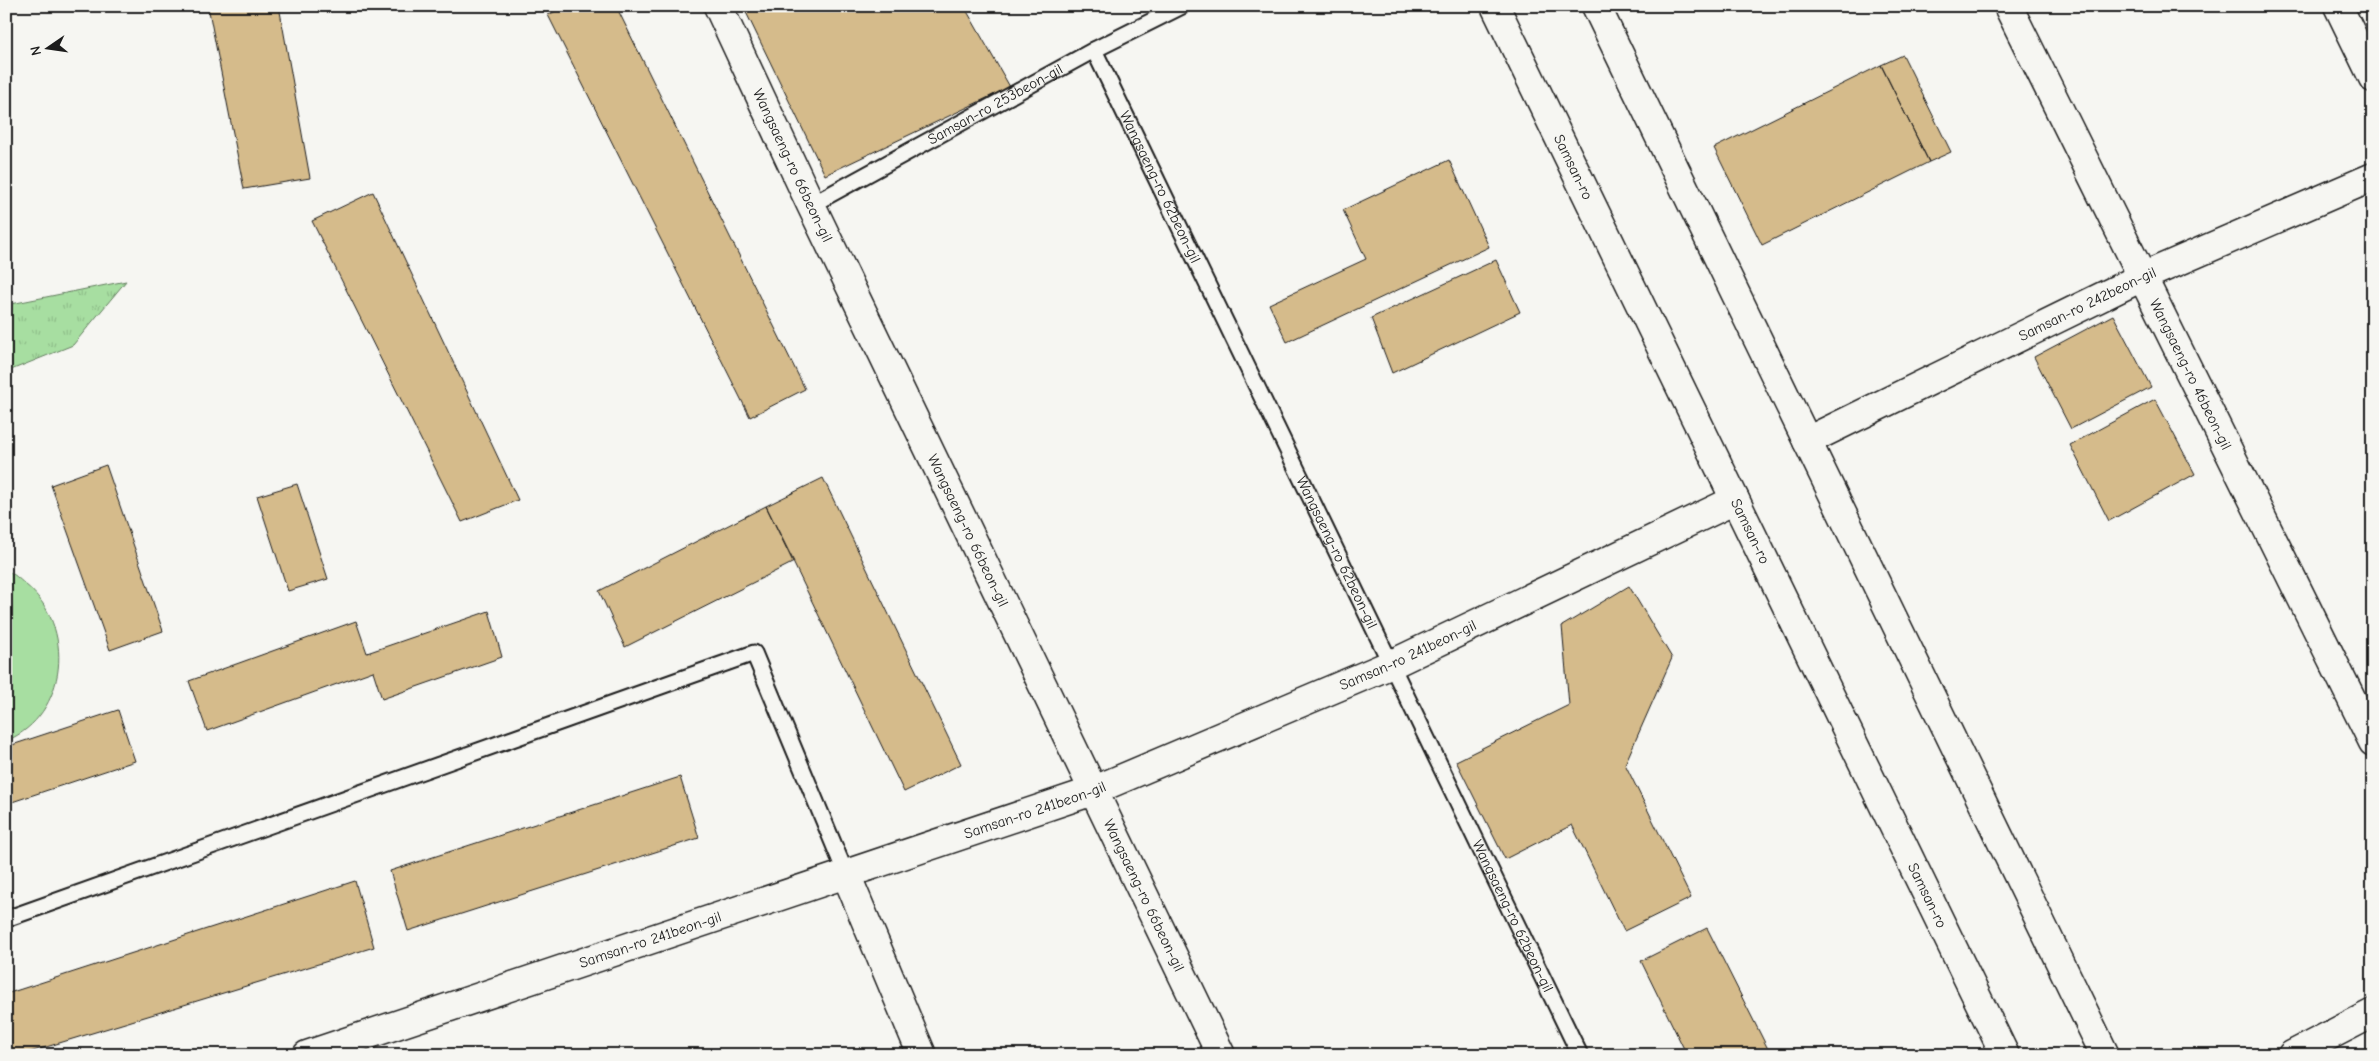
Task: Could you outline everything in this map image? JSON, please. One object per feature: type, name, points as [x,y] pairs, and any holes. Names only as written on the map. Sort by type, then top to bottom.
[{"type":"street","name":"Wangsaeng-ro 66beon-gil","points":[[718,6],[811,205],[1221,1055]]},
{"type":"street","name":"Samsan-ro","points":[[1495,6],[2005,1055]]},
{"type":"street","points":[[1596,6],[2105,1055]]},
{"type":"street","name":"Wangsaeng-ro 46beon-gil","points":[[2008,6],[2373,742]]},
{"type":"street","points":[[2338,6],[2373,78]]},
{"type":"street","name":"Samsan-ro 242beon-gil","points":[[1807,441],[2142,277],[2373,177]]},
{"type":"street","name":"Samsan-ro 241beon-gil","points":[[307,1055],[1094,791],[1392,664],[1735,500]]},
{"type":"street","points":[[846,874],[922,1055]]},
{"type":"street","points":[[2292,1055],[2373,1013]]},
{"type":"lane","name":"Samsan-ro 253beon-gil","points":[[811,205],[1094,50],[1182,6]]},
{"type":"lane","name":"Wangsaeng-ro 62beon-gil","points":[[1094,50],[1580,1055]]},
{"type":"lane","points":[[6,919],[754,653],[846,874]]},
{"type":"green space","points":[[126,281],[73,345],[6,372],[6,305]]},
{"type":"green space","points":[[6,571],[12,573],[25,584],[41,601],[52,622],[58,645],[58,668],[53,691],[43,711],[27,728],[6,741]]},
{"type":"building","points":[[208,6],[279,6],[310,178],[244,189]]},
{"type":"building","points":[[566,6],[616,6],[805,389],[750,417],[548,15]]},
{"type":"building","points":[[743,6],[964,6],[1010,87],[825,175]]},
{"type":"building","points":[[1903,55],[1951,152],[1929,162],[1881,65]]},
{"type":"building","points":[[1881,65],[1929,162],[1762,245],[1714,148]]},
{"type":"building","points":[[1449,160],[1489,247],[1287,342],[1269,304],[1366,259],[1343,210]]},
{"type":"building","points":[[373,192],[518,500],[462,522],[312,221]]},
{"type":"building","points":[[1496,260],[1520,312],[1392,373],[1371,318]]},
{"type":"building","points":[[2113,315],[2151,387],[2071,429],[2034,357]]},
{"type":"building","points":[[2155,399],[2195,474],[2109,521],[2070,445]]},
{"type":"building","points":[[106,465],[163,631],[110,650],[51,485]]},
{"type":"building","points":[[823,478],[961,764],[904,792],[766,506]]},
{"type":"building","points":[[297,484],[328,579],[288,591],[257,496]]},
{"type":"building","points":[[766,506],[794,562],[625,647],[599,591]]},
{"type":"building","points":[[1629,586],[1672,658],[1625,764],[1691,898],[1624,931],[1572,825],[1505,859],[1456,761],[1569,705],[1562,626]]},
{"type":"building","points":[[489,611],[502,657],[382,699],[373,671],[207,731],[189,681],[356,621],[367,653]]},
{"type":"building","points":[[118,710],[135,761],[6,804],[6,747]]},
{"type":"building","points":[[680,777],[699,838],[408,931],[390,871]]},
{"type":"building","points":[[355,881],[374,947],[20,1055],[6,1055],[6,994]]},
{"type":"building","points":[[1707,928],[1771,1055],[1687,1055],[1641,961]]}]
